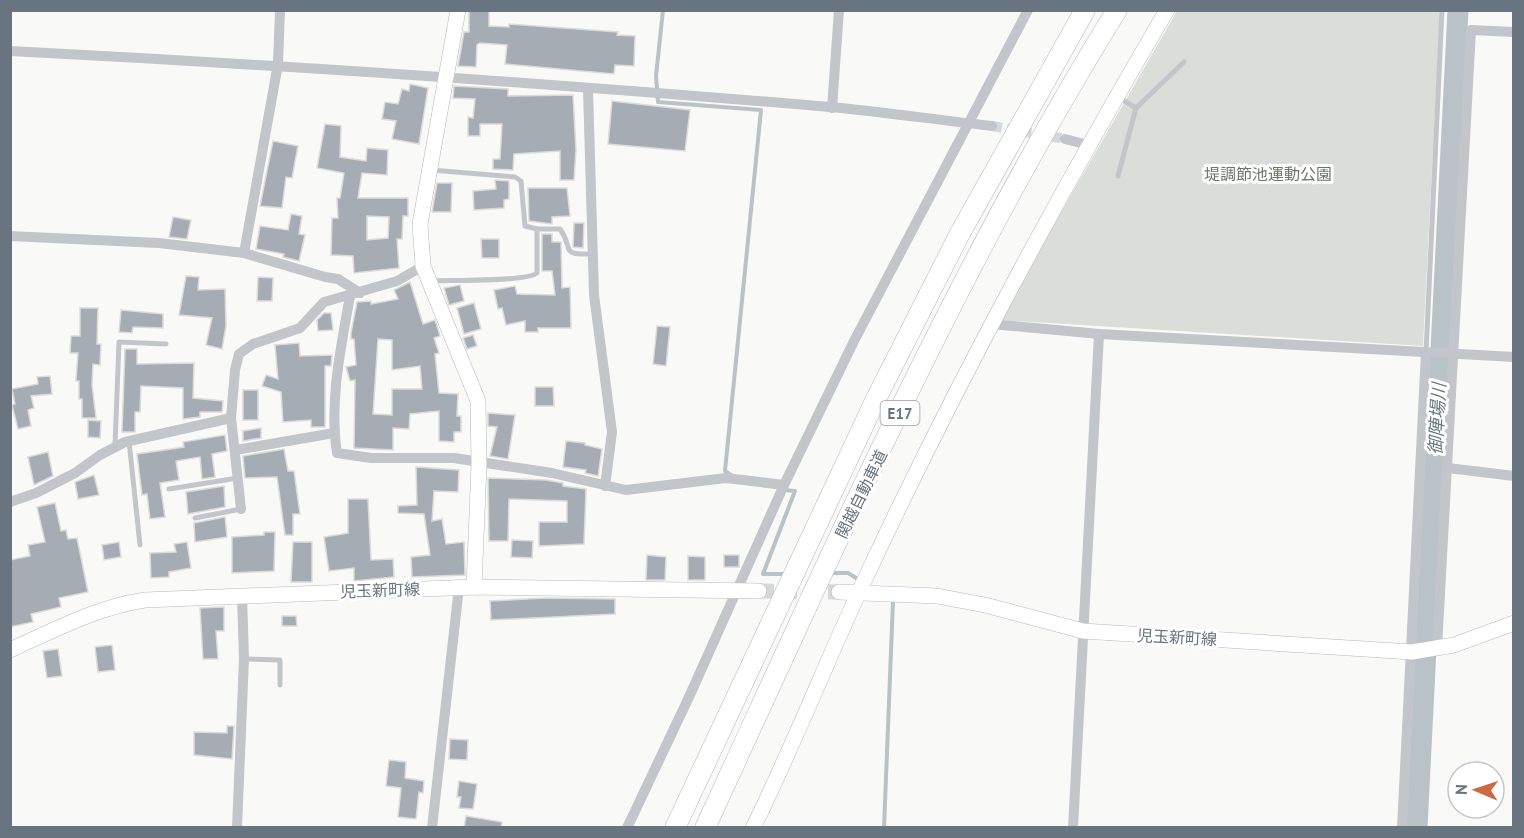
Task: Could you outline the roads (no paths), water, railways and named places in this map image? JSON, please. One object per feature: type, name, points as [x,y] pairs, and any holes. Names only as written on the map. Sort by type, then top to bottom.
[{"type":"highway","name":"関越自動車道","points":[[675,828],[874,401],[959,235],[1085,10]]},
{"type":"highway","name":"関越自動車道","points":[[705,828],[847,522],[946,321],[1026,170],[1117,10]]},
{"type":"street","points":[[244,253],[278,64],[280,10]]},
{"type":"street","points":[[432,828],[467,587],[479,464],[478,401],[423,266],[420,224],[458,10]]},
{"type":"street","points":[[832,108],[839,10]]},
{"type":"street","points":[[627,828],[784,485],[854,341],[1028,10]]},
{"type":"street","points":[[753,828],[859,592],[991,324],[1088,145],[1167,10]]},
{"type":"street","points":[[1437,648],[1472,30],[1514,32]]},
{"type":"street","points":[[10,51],[278,64],[832,108],[992,126]]},
{"type":"street","points":[[588,89],[594,296],[612,432],[605,486]]},
{"type":"street","points":[[1065,139],[1088,145]]},
{"type":"street","points":[[10,236],[159,243],[244,253],[338,279],[355,295]]},
{"type":"street","points":[[241,509],[231,418],[235,370],[239,354],[253,344],[300,328],[324,302],[355,295],[397,281],[423,266]]},
{"type":"street","points":[[355,295],[339,357],[334,433],[337,453],[371,458],[454,458],[479,464],[552,473],[626,489],[726,478],[784,485]]},
{"type":"street","points":[[991,324],[1098,333],[1514,357]]},
{"type":"street","points":[[1073,828],[1098,333]]},
{"type":"street","points":[[1402,828],[1428,352]]},
{"type":"street","points":[[10,502],[36,493],[75,474],[99,455],[129,441],[231,418]]},
{"type":"street","points":[[236,450],[334,433]]},
{"type":"street","points":[[1448,468],[1514,476]]},
{"type":"street","name":"児玉新町線","points":[[10,650],[90,614],[126,602],[242,595],[467,587],[759,591]]},
{"type":"street","name":"児玉新町線","points":[[839,592],[937,596],[985,605],[1083,631],[1412,652],[1454,645],[1514,623]]},
{"type":"street","points":[[237,828],[244,658],[242,595]]},
{"type":"lane","points":[[1428,352],[1442,10]]},
{"type":"lane","points":[[1118,176],[1136,108],[1184,62]]},
{"type":"lane","points":[[1117,96],[1136,108]]},
{"type":"lane","points":[[431,170],[515,177],[521,180],[525,226],[537,229],[560,229],[568,251],[573,254],[593,254]]},
{"type":"lane","points":[[428,281],[533,277],[537,273],[537,229]]},
{"type":"lane","points":[[116,447],[119,342],[166,344]]},
{"type":"lane","points":[[129,441],[140,545]]},
{"type":"lane","points":[[169,489],[238,478]]},
{"type":"lane","points":[[195,518],[241,509]]},
{"type":"lane","points":[[244,658],[280,660],[280,685]]},
{"type":"waterway","points":[[663,10],[656,76],[658,102],[761,110],[725,471],[732,476]]},
{"type":"waterway","name":"御陣場川","points":[[1417,828],[1458,10]]},
{"type":"waterway","points":[[784,490],[795,491],[763,574],[788,574]]},
{"type":"waterway","points":[[829,573],[848,573],[861,581]]},
{"type":"waterway","points":[[884,828],[893,601],[890,599]]},
{"type":"tunnel","points":[[992,126],[1065,139]]},
{"type":"tunnel","points":[[759,591],[839,592]]},
{"type":"park label","name":"堤調節池運動公園","points":[[1268,174]]}]
